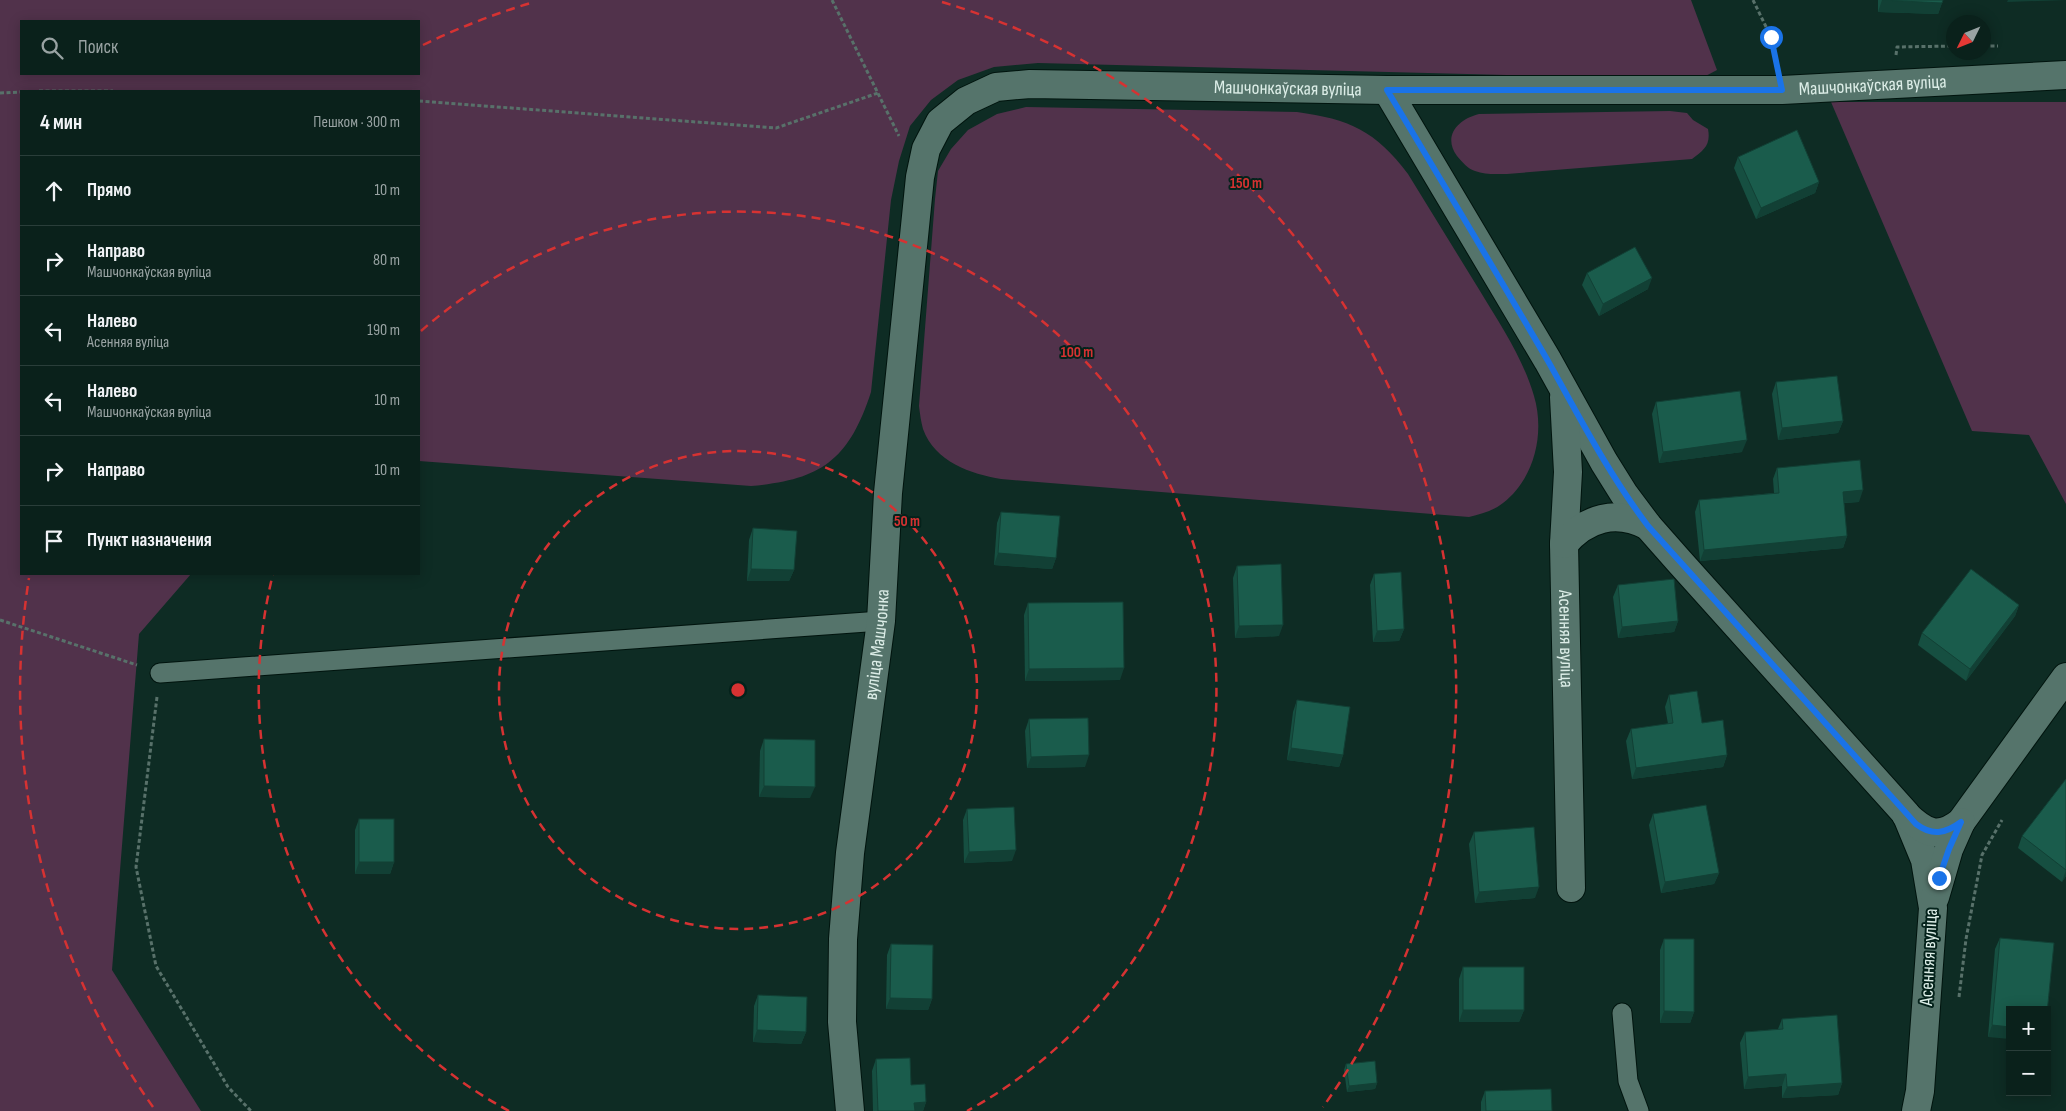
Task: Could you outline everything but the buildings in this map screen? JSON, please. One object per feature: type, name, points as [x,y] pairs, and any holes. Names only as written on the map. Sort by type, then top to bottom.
[{"type":"street","name":"Машчонкаўская вуліца","points":[[920,177],[926,149],[940,122],[966,100],[996,87],[1030,84],[1071,84],[1387,90],[1782,90],[2066,75]]},
{"type":"street","name":"Асенняя вуліца","points":[[1387,90],[1624,494],[1648,526],[1906,814],[1925,860],[1933,908],[1920,1091],[1916,1111]]},
{"type":"street","name":"вуліца Машчонка","points":[[850,1111],[842,1022],[843,940],[850,853],[881,621],[888,493],[920,177]]},
{"type":"street","name":"Асенняя вуліца","points":[[1564,390],[1568,472],[1564,544],[1571,888]]},
{"type":"street","points":[[1564,544],[1574,532],[1599,520],[1628,518],[1648,526]]},
{"type":"street","points":[[1933,908],[1944,862],[1961,822],[2066,677]]},
{"type":"street","points":[[1906,814],[1924,830],[1933,833],[1952,829],[1961,822]]},
{"type":"lane","points":[[160,673],[881,621]]},
{"type":"lane","points":[[1622,1013],[1628,1082],[1639,1111]]},
{"type":"path","points":[[832,0],[920,177]]},
{"type":"path","points":[[1752,0],[1771,37],[1782,90]]},
{"type":"path","points":[[0,93],[20,92]]},
{"type":"path","points":[[420,101],[776,128],[878,93]]},
{"type":"path","points":[[0,620],[160,673],[136,866],[154,957],[156,966],[228,1087],[251,1111]]},
{"type":"path","points":[[1958,1005],[1966,939],[1982,855],[2006,814]]},
{"type":"shaded area","points":[[0,0],[1691,0],[1717,70],[1698,80],[1038,63],[994,67],[958,80],[931,100],[910,126],[899,161],[891,200],[871,392],[853,435],[842,450],[814,472],[775,483],[751,486],[420,461],[420,90],[20,90],[20,575],[190,575],[139,634],[112,970],[201,1111],[0,1111]]},
{"type":"shaded area","points":[[1831,102],[2066,102],[2066,504],[2029,435],[1972,431]]},
{"type":"shaded area","points":[[1026,107],[1297,112],[1347,123],[1373,137],[1396,159],[1408,174],[1503,329],[1524,368],[1537,410],[1537,440],[1530,468],[1514,493],[1495,508],[1469,517],[1001,479],[966,470],[945,458],[936,450],[923,429],[919,406],[938,171],[951,149],[968,130],[997,114]]},
{"type":"shaded area","points":[[1670,111],[1687,113],[1693,120],[1708,129],[1709,135],[1706,147],[1692,159],[1487,174],[1472,170],[1465,165],[1457,156],[1451,141],[1452,135],[1459,124],[1479,114]]},
{"type":"route","points":[[1771,37],[1782,90],[1387,90],[1548,361],[1604,462],[1624,494],[1648,526],[1916,824],[1924,830],[1933,833],[1952,829],[1961,822],[1939,878]]}]
